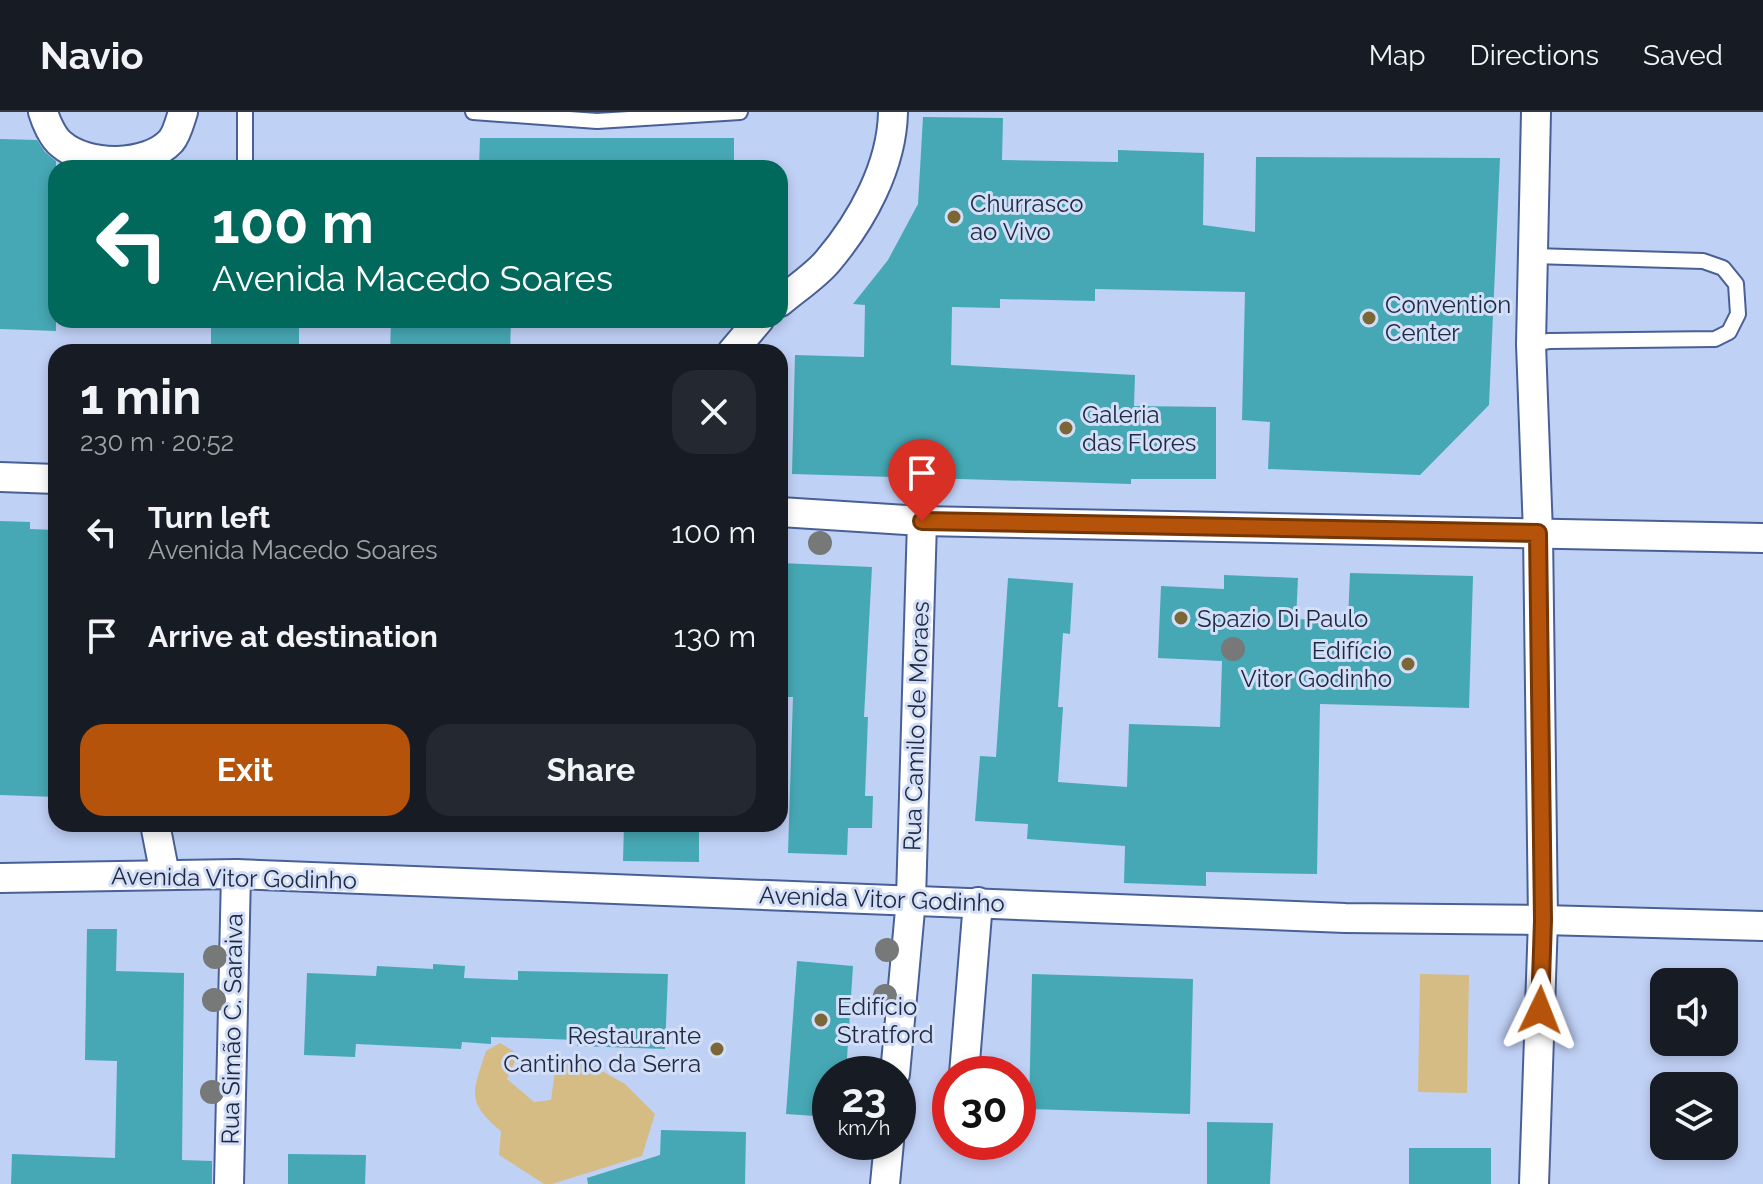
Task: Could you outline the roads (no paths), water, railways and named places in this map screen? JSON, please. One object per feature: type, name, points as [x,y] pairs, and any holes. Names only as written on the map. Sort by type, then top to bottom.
[{"type":"street","points":[[43,112],[59,143],[70,150],[80,156],[119,160],[148,158],[172,139],[183,112]]},
{"type":"street","points":[[788,295],[826,263],[874,193],[893,133],[893,112]]},
{"type":"street","points":[[1534,1184],[1543,920],[1538,533],[1531,344],[1536,112]]},
{"type":"street","points":[[739,344],[752,328]]},
{"type":"street","points":[[0,477],[48,479]]},
{"type":"street","points":[[788,513],[922,521],[1763,538]]},
{"type":"street","name":"Rua Camilo de Moraes","points":[[897,1056],[911,899],[922,521]]},
{"type":"street","points":[[157,832],[165,875]]},
{"type":"street","name":"Avenida Vitor Godinho","points":[[0,878],[236,874],[1345,918],[1763,926]]},
{"type":"street","name":"Rua Simão C. Saraiva","points":[[229,1184],[236,874]]},
{"type":"street","points":[[965,1056],[978,902]]},
{"type":"street","points":[[885,1184],[887,1160]]},
{"type":"lane","points":[[245,112],[245,160]]},
{"type":"lane","points":[[473,112],[597,121],[740,112]]},
{"type":"lane","points":[[1531,344],[1549,341],[1715,339],[1729,332],[1738,314],[1736,284],[1723,268],[1703,261],[1533,256]]},
{"type":"place","name":"Churrasco ao Vivo","points":[[954,217]]},
{"type":"place","name":"Convention Center","points":[[1369,318]]},
{"type":"place","name":"Galeria das Flores","points":[[1066,428]]},
{"type":"place","name":"Spazio Di Paulo","points":[[1181,618]]},
{"type":"place","name":"Edifício Vitor Godinho","points":[[1408,664]]},
{"type":"place","name":"Edifício Stratford","points":[[821,1020]]},
{"type":"place","name":"Restaurante Cantinho da Serra","points":[[717,1049]]}]
